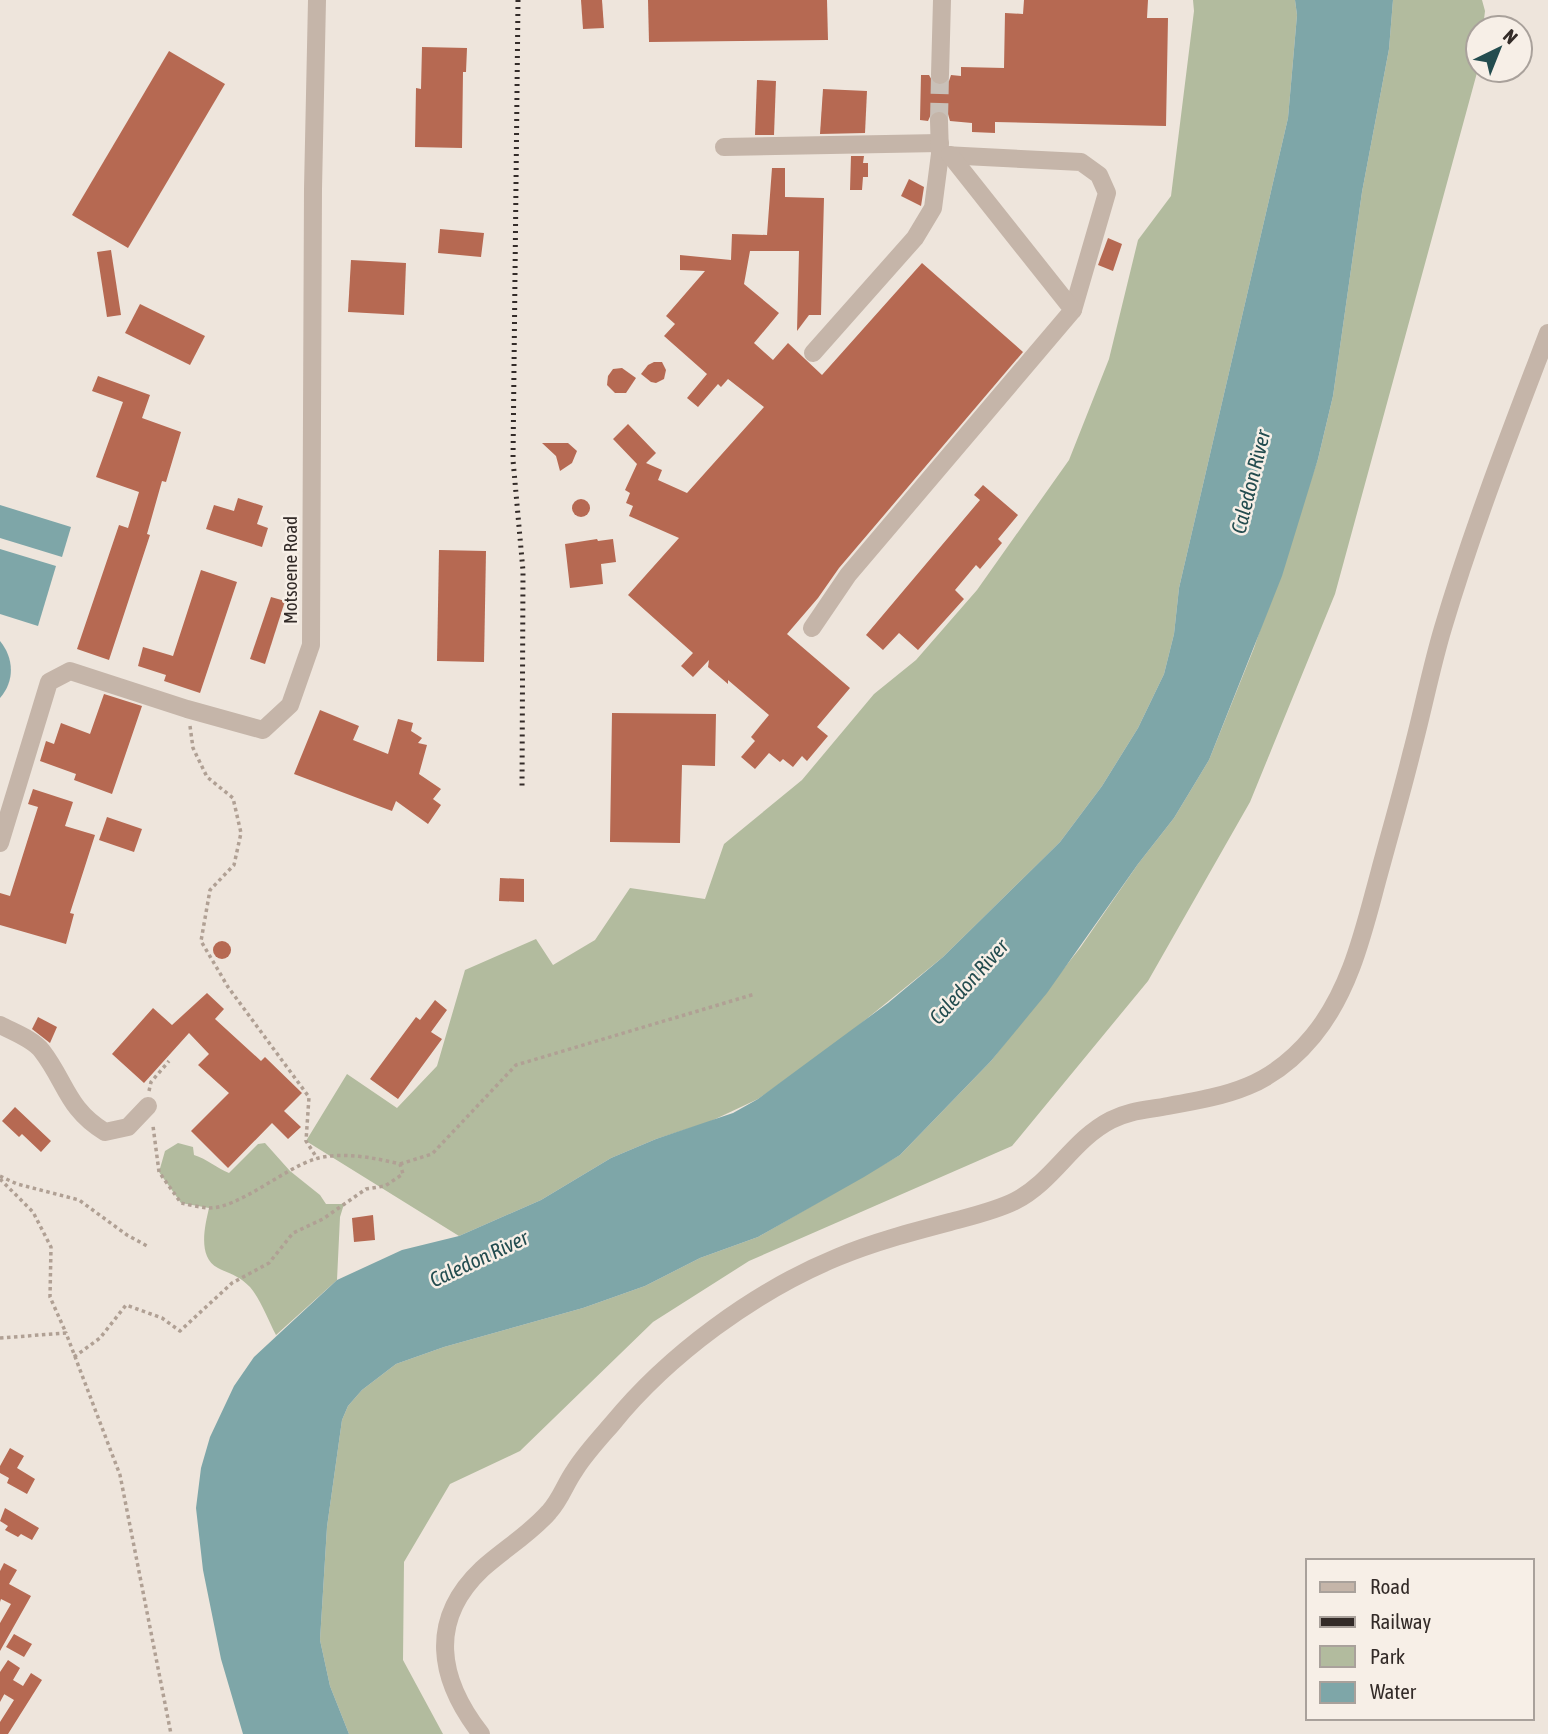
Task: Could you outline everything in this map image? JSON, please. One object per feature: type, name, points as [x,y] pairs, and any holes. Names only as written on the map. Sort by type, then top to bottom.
[{"type":"street","name":"Motsoene Road","points":[[0,843],[49,682],[70,671],[187,709],[263,730],[290,705],[311,645],[313,189],[317,0]]},
{"type":"street","points":[[940,75],[942,0]]},
{"type":"street","points":[[813,353],[915,238],[933,208],[943,151],[939,121]]},
{"type":"street","points":[[724,147],[943,151],[1081,162],[1099,175],[1107,193],[1073,310],[848,575],[812,628]]},
{"type":"street","points":[[943,151],[1073,310]]},
{"type":"street","points":[[481,1734],[456,1696],[445,1668],[444,1638],[451,1611],[467,1585],[484,1567],[548,1513],[561,1496],[573,1472],[617,1418],[661,1373],[713,1330],[784,1283],[836,1258],[883,1240],[1004,1207],[1035,1189],[1051,1175],[1078,1143],[1101,1125],[1139,1109],[1228,1095],[1258,1083],[1304,1046],[1319,1030],[1343,988],[1357,952],[1413,750],[1442,632],[1471,540],[1548,332]]},
{"type":"street","points":[[0,1025],[34,1043],[42,1051],[75,1105],[88,1121],[105,1132],[128,1127],[148,1106]]},
{"type":"path","points":[[187,709],[192,748],[207,777],[233,798],[241,833],[234,865],[209,890],[201,941],[248,1016],[309,1097],[306,1141],[317,1158]]},
{"type":"path","points":[[169,1061],[151,1082],[148,1106],[159,1172],[181,1203],[209,1208],[238,1200],[269,1181],[317,1158],[367,1156],[400,1164],[432,1154],[516,1065],[755,994]]},
{"type":"path","points":[[74,1357],[100,1338],[126,1305],[162,1318],[180,1331],[232,1283],[269,1263],[293,1233],[323,1219],[366,1189],[384,1186],[403,1174],[400,1164]]},
{"type":"path","points":[[0,1177],[33,1212],[51,1247],[50,1297],[83,1374],[120,1475],[171,1734]]},
{"type":"path","points":[[0,1177],[79,1200],[127,1235],[149,1247]]},
{"type":"path","points":[[0,1338],[66,1333]]},
{"type":"green space","points":[[1193,0],[1295,0],[1297,15],[1288,118],[1179,588],[1174,634],[1164,674],[1138,728],[1102,786],[1060,842],[943,957],[838,1042],[758,1099],[709,1122],[656,1139],[611,1158],[541,1200],[459,1236],[306,1141],[347,1074],[397,1108],[437,1066],[465,970],[536,939],[553,965],[595,940],[630,888],[705,899],[724,844],[802,780],[874,694],[916,660],[977,590],[1069,460],[1109,359],[1138,240],[1171,196],[1194,11]]},
{"type":"green space","points":[[1393,0],[1482,0],[1485,14],[1464,14],[1464,84],[1474,84],[1335,594],[1250,802],[1148,981],[1012,1146],[749,1261],[653,1322],[520,1451],[450,1484],[404,1562],[403,1660],[443,1734],[349,1734],[330,1686],[320,1640],[327,1527],[342,1420],[348,1406],[362,1390],[396,1364],[444,1347],[583,1308],[645,1286],[700,1258],[758,1237],[900,1155],[991,1061],[1080,948],[1138,864],[1174,818],[1209,760],[1254,648],[1318,459],[1333,396],[1362,192],[1389,49]]},
{"type":"green space","points":[[178,1143],[193,1147],[194,1155],[229,1173],[258,1144],[265,1143],[290,1171],[320,1195],[326,1204],[344,1204],[340,1217],[337,1280],[276,1335],[250,1287],[218,1268],[207,1257],[204,1241],[209,1208],[181,1203],[159,1172],[165,1151]]},
{"type":"water","name":"Caledon River","points":[[1295,0],[1393,0],[1389,49],[1362,192],[1333,396],[1318,459],[1282,576],[1209,760],[1174,818],[1138,864],[1047,993],[991,1061],[900,1155],[758,1237],[700,1258],[645,1286],[583,1308],[444,1347],[396,1364],[362,1390],[348,1406],[342,1420],[327,1527],[320,1640],[330,1686],[349,1734],[243,1734],[221,1659],[203,1570],[196,1508],[201,1468],[210,1437],[234,1386],[254,1357],[337,1280],[402,1250],[459,1236],[541,1200],[611,1158],[656,1139],[733,1113],[758,1099],[888,1003],[943,957],[1060,842],[1102,786],[1138,728],[1164,674],[1174,634],[1179,588],[1288,118],[1297,15]]},
{"type":"water","points":[[0,505],[71,527],[62,557],[0,538]]},
{"type":"water","points":[[0,549],[56,566],[38,626],[0,614]]},
{"type":"water","points":[[0,641],[8,655],[11,670],[8,684],[0,698]]},
{"type":"building","points":[[581,0],[602,0],[604,28],[583,29]]},
{"type":"building","points":[[648,0],[827,0],[828,40],[649,42]]},
{"type":"building","points":[[1024,0],[1148,0],[1147,18],[1168,18],[1166,126],[995,122],[995,133],[972,132],[972,123],[950,121],[948,114],[939,110],[932,112],[928,121],[920,120],[921,75],[929,75],[934,84],[940,86],[949,81],[951,75],[961,76],[961,67],[1004,68],[1005,13],[1023,14]]},
{"type":"building","points":[[422,47],[467,48],[466,72],[463,72],[462,148],[415,147],[416,88],[421,89]]},
{"type":"building","points":[[169,51],[225,84],[128,248],[72,215]]},
{"type":"building","points":[[757,80],[776,81],[774,135],[755,135]]},
{"type":"building","points":[[823,89],[867,91],[865,133],[820,134]]},
{"type":"building","points":[[851,156],[864,156],[863,163],[868,163],[868,177],[863,177],[862,190],[850,190]]},
{"type":"building","points":[[772,168],[785,168],[785,197],[824,198],[821,315],[809,315],[797,331],[799,251],[750,251],[744,284],[779,313],[754,343],[773,360],[788,343],[822,375],[922,263],[1023,352],[839,568],[787,634],[850,688],[817,727],[828,736],[807,761],[802,756],[793,767],[783,759],[780,762],[769,753],[755,769],[741,757],[755,741],[751,737],[769,715],[728,680],[728,684],[708,667],[709,660],[693,677],[681,666],[693,653],[628,595],[679,538],[629,516],[633,506],[626,503],[630,493],[625,490],[637,464],[613,439],[628,424],[656,453],[646,463],[662,470],[658,480],[687,493],[764,407],[728,379],[721,387],[718,384],[698,407],[687,398],[707,374],[664,336],[675,324],[666,316],[705,271],[680,270],[680,255],[731,260],[732,234],[767,235]]},
{"type":"building","points":[[909,179],[924,187],[921,206],[901,196]]},
{"type":"building","points":[[440,229],[484,233],[481,257],[438,253]]},
{"type":"building","points":[[1108,238],[1122,244],[1113,271],[1098,265]]},
{"type":"building","points":[[111,250],[121,315],[107,317],[97,252]]},
{"type":"building","points":[[351,260],[406,263],[404,315],[348,312]]},
{"type":"building","points":[[140,304],[205,336],[190,365],[125,333]]},
{"type":"building","points":[[654,362],[662,362],[666,370],[664,379],[656,383],[641,374]]},
{"type":"building","points":[[622,368],[636,378],[626,393],[615,393],[607,385],[608,376],[613,369]]},
{"type":"building","points":[[98,376],[150,395],[142,418],[181,432],[166,482],[162,481],[147,534],[150,535],[109,660],[77,649],[119,525],[128,528],[139,492],[96,477],[123,402],[92,391]]},
{"type":"building","points":[[542,443],[568,443],[577,451],[572,463],[560,471],[556,456]]},
{"type":"building","points":[[983,485],[1018,515],[998,539],[1002,543],[980,569],[976,565],[955,590],[964,599],[918,650],[899,633],[883,650],[866,635],[980,500],[974,495]]},
{"type":"building","points":[[238,498],[263,506],[257,524],[268,528],[262,547],[206,529],[214,505],[234,511]]},
{"type":"building","points":[[581,499],[587,502],[590,508],[587,514],[581,517],[575,514],[572,508],[575,502]]},
{"type":"building","points":[[613,539],[616,562],[601,564],[603,584],[570,588],[565,544]]},
{"type":"building","points":[[439,550],[486,551],[484,662],[437,661]]},
{"type":"building","points":[[201,570],[237,582],[200,693],[164,681],[166,675],[138,666],[143,647],[173,656]]},
{"type":"building","points":[[271,597],[285,601],[265,664],[250,659]]},
{"type":"building","points":[[104,694],[142,706],[112,794],[74,780],[76,774],[40,761],[46,741],[54,744],[61,723],[90,734]]},
{"type":"building","points":[[320,710],[359,726],[353,740],[388,754],[398,719],[413,723],[411,731],[422,738],[418,743],[427,745],[419,774],[441,789],[433,799],[441,805],[428,824],[396,801],[392,811],[294,774]]},
{"type":"building","points":[[612,713],[716,714],[715,766],[682,765],[680,843],[610,842]]},
{"type":"building","points":[[33,789],[73,802],[65,826],[95,835],[70,913],[74,914],[66,944],[0,925],[0,893],[10,896],[38,807],[28,804]]},
{"type":"building","points":[[107,817],[142,829],[134,852],[99,840]]},
{"type":"building","points":[[500,878],[524,879],[524,902],[499,901]]},
{"type":"building","points":[[218,941],[226,941],[231,950],[229,957],[218,959],[213,954],[213,946]]},
{"type":"building","points":[[207,993],[224,1009],[215,1019],[261,1061],[265,1057],[302,1093],[284,1111],[301,1127],[288,1139],[272,1123],[228,1168],[191,1131],[229,1093],[198,1065],[209,1054],[189,1033],[144,1083],[112,1054],[153,1008],[172,1025]]},
{"type":"building","points":[[435,1000],[447,1010],[431,1032],[442,1039],[398,1099],[370,1079],[416,1017],[420,1020]]},
{"type":"building","points":[[38,1017],[57,1027],[50,1043],[32,1029]]},
{"type":"building","points":[[15,1107],[51,1141],[41,1152],[22,1134],[19,1137],[2,1121]]},
{"type":"building","points":[[373,1215],[375,1240],[354,1242],[352,1218]]},
{"type":"building","points":[[10,1448],[24,1456],[17,1468],[35,1479],[27,1494],[7,1483],[9,1478],[0,1473],[0,1466]]},
{"type":"building","points":[[5,1508],[39,1528],[32,1540],[5,1530],[8,1526],[0,1521]]},
{"type":"building","points":[[4,1563],[17,1570],[9,1584],[31,1596],[0,1651],[0,1623],[11,1604],[1,1599],[0,1602],[0,1571]]},
{"type":"building","points":[[14,1634],[32,1644],[24,1657],[6,1647]]},
{"type":"building","points":[[8,1660],[20,1668],[13,1680],[23,1686],[31,1673],[42,1680],[8,1734],[0,1734],[0,1722],[14,1700],[4,1694],[0,1702],[0,1672]]},
{"type":"tunnel","points":[[939,121],[940,75]]},
{"type":"railway","points":[[518,0],[513,460],[523,571],[522,790]]}]
